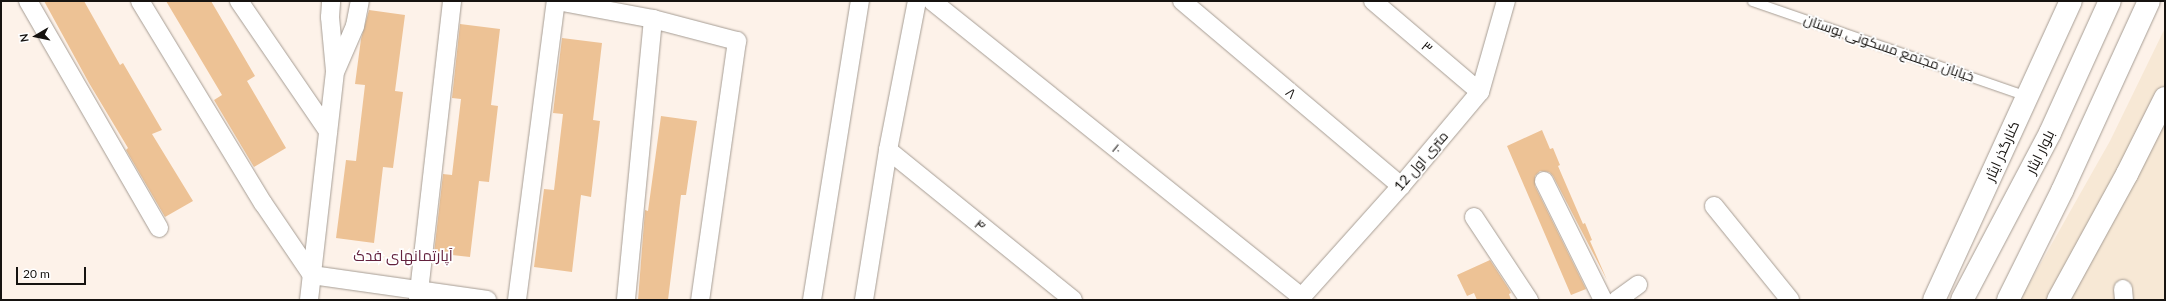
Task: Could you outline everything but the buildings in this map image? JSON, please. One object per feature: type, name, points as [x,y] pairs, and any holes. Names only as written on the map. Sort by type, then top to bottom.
[{"type":"main road","name":"کنارگذر ایثار","points":[[1934,300],[2070,1]]},
{"type":"main road","name":"بلوار ایثار","points":[[1962,300],[2050,133],[2110,1]]},
{"type":"main road","points":[[2008,300],[2062,191],[2149,1]]},
{"type":"main road","points":[[2058,300],[2127,174],[2165,98]]},
{"type":"street","points":[[28,1],[159,228]]},
{"type":"street","points":[[140,1],[263,203],[312,275],[419,295],[487,300]]},
{"type":"street","points":[[239,1],[328,131]]},
{"type":"street","points":[[309,300],[335,71],[330,17],[331,1]]},
{"type":"street","points":[[335,71],[355,26],[360,1]]},
{"type":"street","points":[[419,295],[452,1]]},
{"type":"street","points":[[517,300],[557,1],[653,20],[737,41],[700,300]]},
{"type":"street","points":[[812,300],[860,1]]},
{"type":"street","points":[[864,300],[888,150],[916,1]]},
{"type":"street","name":"۱۰","points":[[932,1],[1300,298]]},
{"type":"street","name":"۳","points":[[1373,1],[1480,92]]},
{"type":"street","name":"12 متری اول","points":[[1300,298],[1400,186],[1480,92],[1506,1]]},
{"type":"street","name":"۸","points":[[1186,2],[1400,186]]},
{"type":"street","points":[[626,300],[653,20]]},
{"type":"street","name":"۴","points":[[888,150],[1073,300]]},
{"type":"street","points":[[1544,181],[1603,300]]},
{"type":"street","points":[[1714,206],[1790,300]]},
{"type":"street","points":[[1474,217],[1529,300]]},
{"type":"street","points":[[1617,300],[1638,285]]},
{"type":"lane","name":"خیابان مجتمع مسکونی بوستان","points":[[1752,1],[2026,96]]},
{"type":"shaded area","points":[[2165,28],[2165,300],[2020,300],[2110,141]]},
{"type":"district","name":"آپارتمانهای فدک","points":[[403,256]]}]
